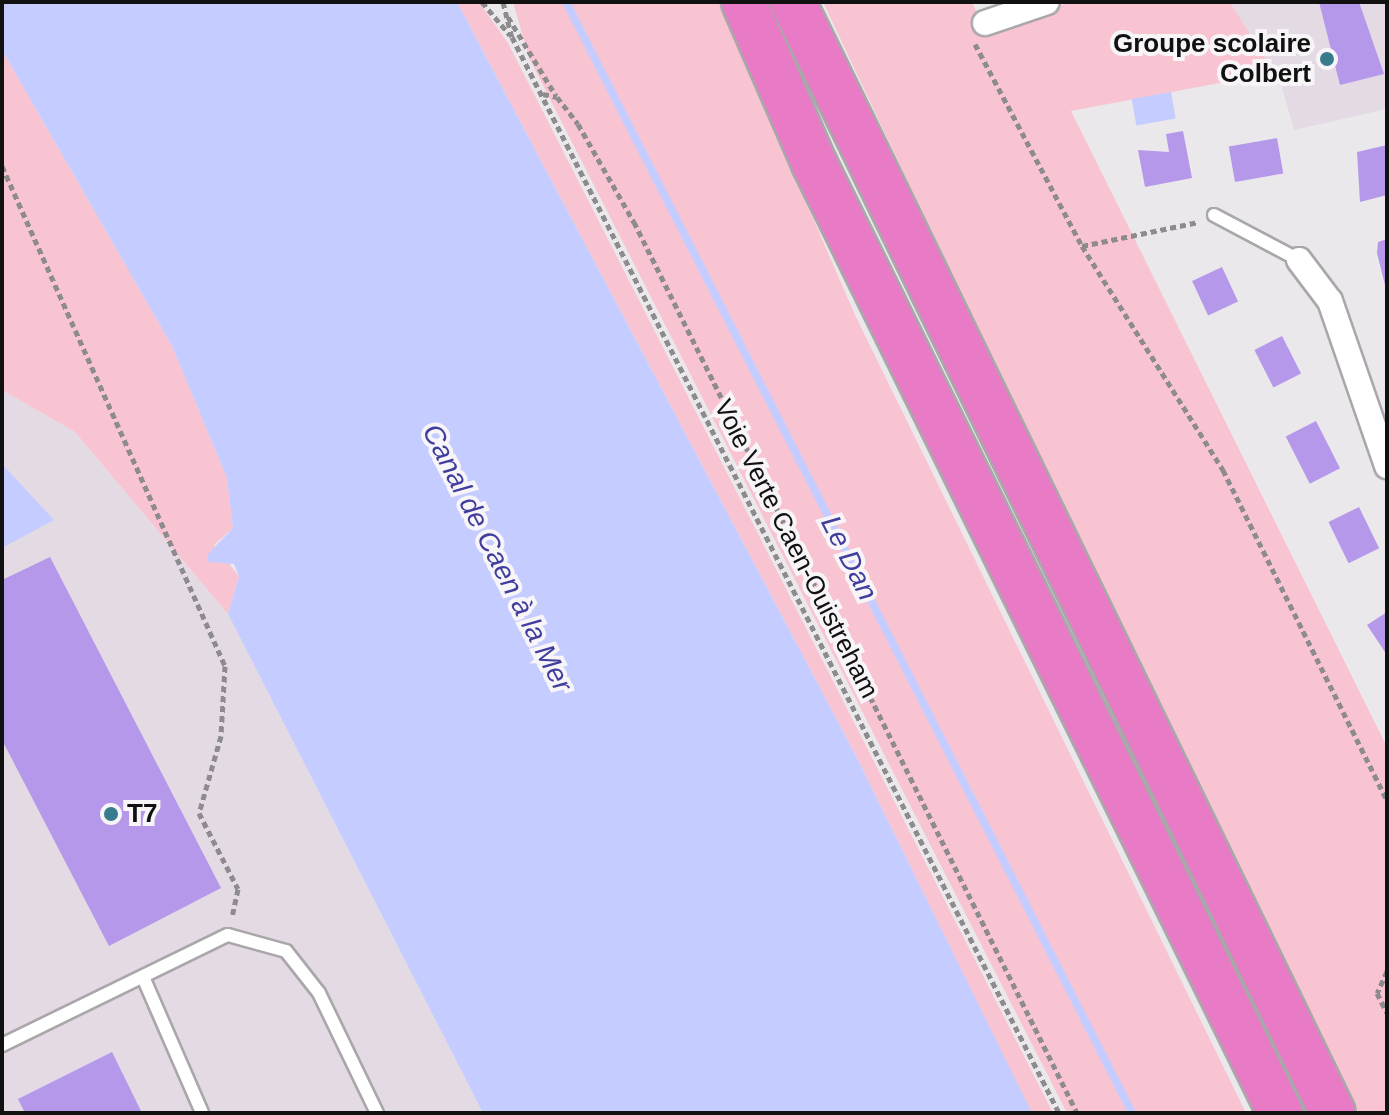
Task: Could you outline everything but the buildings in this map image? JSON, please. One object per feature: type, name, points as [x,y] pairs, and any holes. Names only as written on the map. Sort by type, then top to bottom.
[{"type":"highway","points":[[744,2],[814,163],[1280,1113]]},
{"type":"highway","points":[[793,2],[1333,1113]]},
{"type":"street","points":[[979,32],[1047,2]]},
{"type":"street","points":[[1299,260],[1330,301],[1387,466]]},
{"type":"lane","points":[[1214,215],[1299,260]]},
{"type":"lane","points":[[2,1045],[228,935],[286,951],[319,993],[377,1113]]},
{"type":"lane","points":[[143,977],[202,1113]]},
{"type":"path","points":[[482,2],[512,37]]},
{"type":"path","name":"Voie Verte Caen-Ouistreham","points":[[503,2],[512,37],[1059,1113]]},
{"type":"path","points":[[507,16],[634,222],[1077,1113]]},
{"type":"path","points":[[979,32],[1082,246],[1223,470],[1387,800]]},
{"type":"path","points":[[542,94],[557,97]]},
{"type":"path","points":[[2,166],[225,666],[221,736],[199,813],[238,889],[228,935]]},
{"type":"path","points":[[1082,246],[1214,215]]},
{"type":"path","points":[[1387,971],[1377,993],[1387,1013]]},
{"type":"shaded area","points":[[457,2],[479,2],[508,43],[1053,1113],[1032,1113],[856,756]]},
{"type":"shaded area","points":[[513,2],[719,2],[855,315],[1246,1113],[1067,1113],[529,58]]},
{"type":"shaded area","points":[[823,2],[972,2],[988,37],[1069,2],[1230,2],[1281,84],[1246,78],[1071,111],[1387,747],[1387,1113],[1359,1113],[1098,586]]},
{"type":"shaded area","name":"Groupe scolaire Colbert","points":[[1230,2],[1387,2],[1387,109],[1294,130],[1281,84]]},
{"type":"shaded area","points":[[2,50],[172,346],[227,478],[233,528],[214,545],[239,576],[228,614],[75,432],[2,390]]},
{"type":"shaded area","points":[[2,390],[75,432],[228,614],[483,1113],[2,1113]]},
{"type":"water","name":"Canal de Caen à la Mer","points":[[2,2],[457,2],[856,756],[1032,1113],[483,1113],[228,614],[239,576],[234,564],[208,562],[208,554],[233,528],[227,478],[172,346],[2,50]]},
{"type":"water","points":[[1171,92],[1176,119],[1136,126],[1132,99]]},
{"type":"water","points":[[2,464],[54,520],[2,548]]},
{"type":"waterway","name":"Le Dan","points":[[566,2],[1132,1113]]},
{"type":"place","name":"Groupe scolaire Colbert","points":[[1327,59]]},
{"type":"place","name":"T7","points":[[111,814]]}]
